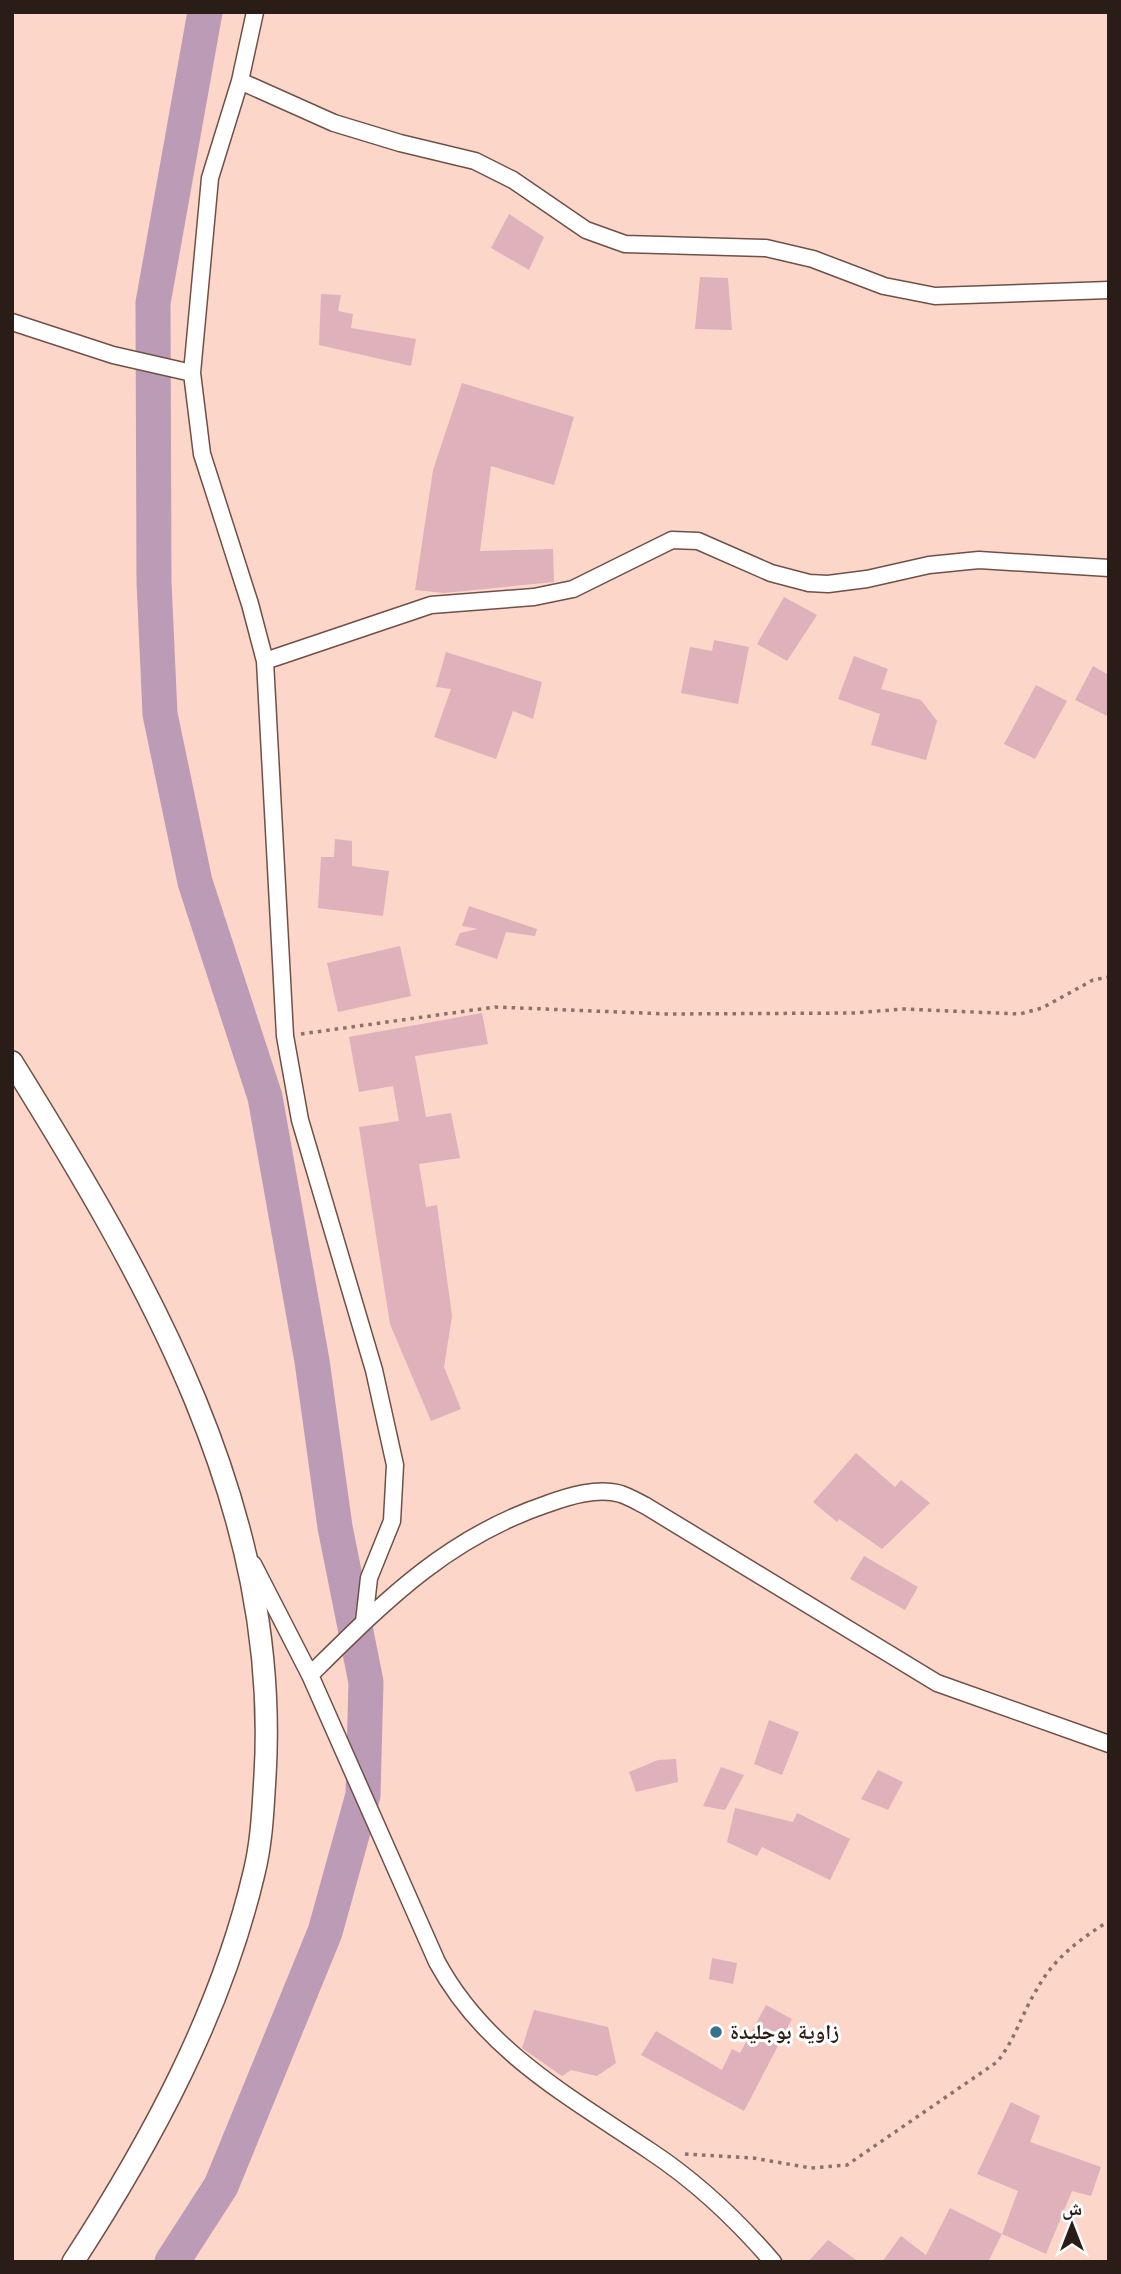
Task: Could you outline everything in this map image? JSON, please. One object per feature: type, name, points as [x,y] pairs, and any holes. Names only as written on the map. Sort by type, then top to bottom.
[{"type":"street","points":[[255,12],[240,81],[210,178],[192,373],[202,454],[250,604],[265,661],[285,1036],[300,1120],[374,1370],[394,1465],[392,1521],[369,1578],[364,1622]]},
{"type":"street","points":[[240,81],[345,127],[475,161],[513,180],[586,229],[625,244],[766,248],[813,258],[884,286],[934,296],[1109,290]]},
{"type":"street","points":[[12,323],[113,355],[192,373]]},
{"type":"street","points":[[265,661],[432,605],[534,597],[573,589],[672,540],[698,541],[771,573],[818,583],[848,583],[929,565],[979,560],[1108,569]]},
{"type":"street","points":[[12,1062],[81,1174],[155,1310],[211,1441],[248,1556],[258,1616],[268,1723],[262,1831],[254,1872],[222,1982],[196,2044],[159,2116],[73,2262]]},
{"type":"street","points":[[310,1675],[364,1622],[432,1564],[493,1524],[564,1498],[597,1492],[621,1494],[646,1506],[937,1683],[1109,1744]]},
{"type":"street","points":[[248,1556],[310,1675],[437,1962],[463,2003],[508,2052],[539,2077],[651,2151],[720,2205],[773,2262]]},
{"type":"path","points":[[285,1036],[495,1007],[667,1014],[841,1013],[903,1009],[1020,1014],[1042,1008],[1093,981],[1109,977]]},
{"type":"path","points":[[651,2151],[753,2158],[811,2168],[848,2165],[997,2062],[1007,2049],[1049,1970],[1077,1941],[1109,1921]]},
{"type":"building","points":[[509,214],[544,237],[529,270],[491,248]]},
{"type":"building","points":[[700,277],[728,278],[732,330],[695,329]]},
{"type":"building","points":[[321,294],[341,295],[338,311],[353,314],[351,328],[416,339],[411,366],[319,345]]},
{"type":"building","points":[[462,383],[574,417],[554,485],[491,466],[480,551],[553,549],[554,582],[444,593],[415,590],[433,470]]},
{"type":"building","points":[[784,597],[817,615],[787,661],[757,644]]},
{"type":"building","points":[[714,640],[749,647],[738,704],[681,693],[690,647],[712,651]]},
{"type":"building","points":[[446,652],[542,682],[533,719],[513,711],[496,759],[434,737],[451,689],[436,687]]},
{"type":"building","points":[[854,656],[888,669],[881,689],[921,700],[937,721],[926,760],[871,745],[880,714],[838,699]]},
{"type":"building","points":[[1093,666],[1109,675],[1109,717],[1075,700]]},
{"type":"building","points":[[1036,685],[1067,701],[1035,759],[1004,744]]},
{"type":"building","points":[[335,839],[352,841],[352,866],[389,871],[383,916],[318,908],[321,857],[334,857]]},
{"type":"building","points":[[469,906],[537,929],[535,936],[506,932],[497,959],[455,945],[460,933],[478,929],[462,926]]},
{"type":"building","points":[[400,946],[411,996],[338,1012],[327,963]]},
{"type":"building","points":[[482,1013],[488,1044],[415,1056],[426,1117],[451,1113],[460,1158],[419,1164],[426,1207],[437,1205],[452,1316],[444,1367],[461,1409],[431,1421],[390,1324],[359,1127],[399,1121],[393,1086],[359,1092],[349,1037]]},
{"type":"building","points":[[856,1453],[895,1487],[901,1480],[930,1503],[882,1549],[839,1519],[837,1522],[813,1502]]},
{"type":"building","points":[[864,1556],[918,1587],[905,1610],[850,1579]]},
{"type":"building","points":[[769,1720],[799,1732],[782,1775],[754,1764]]},
{"type":"building","points":[[676,1759],[678,1782],[636,1792],[629,1772],[658,1760]]},
{"type":"building","points":[[721,1767],[744,1775],[725,1810],[703,1806]]},
{"type":"building","points":[[878,1770],[903,1782],[888,1810],[861,1799]]},
{"type":"building","points":[[735,1808],[793,1822],[797,1813],[850,1839],[830,1880],[762,1847],[757,1856],[727,1842]]},
{"type":"building","points":[[712,1958],[737,1963],[733,1984],[709,1979]]},
{"type":"building","points":[[766,2005],[792,2019],[744,2111],[641,2055],[656,2031],[722,2070],[732,2049],[740,2053]]},
{"type":"building","points":[[534,2010],[608,2027],[616,2063],[597,2076],[571,2070],[562,2076],[522,2048]]},
{"type":"building","points":[[1011,2102],[1040,2116],[1030,2142],[1101,2167],[1091,2196],[1072,2191],[1046,2254],[1002,2234],[1018,2191],[977,2174]]},
{"type":"building","points":[[950,2208],[1002,2234],[988,2262],[882,2262],[901,2236],[926,2255]]},
{"type":"building","points":[[828,2240],[859,2262],[808,2262]]},
{"type":"waterway","points":[[172,2262],[221,2186],[325,1932],[363,1795],[366,1682],[335,1527],[312,1361],[265,1097],[195,882],[160,714],[154,582],[153,303],[205,12]]},
{"type":"place","name":"زاوية بوجليدة","points":[[716,2032]]}]
